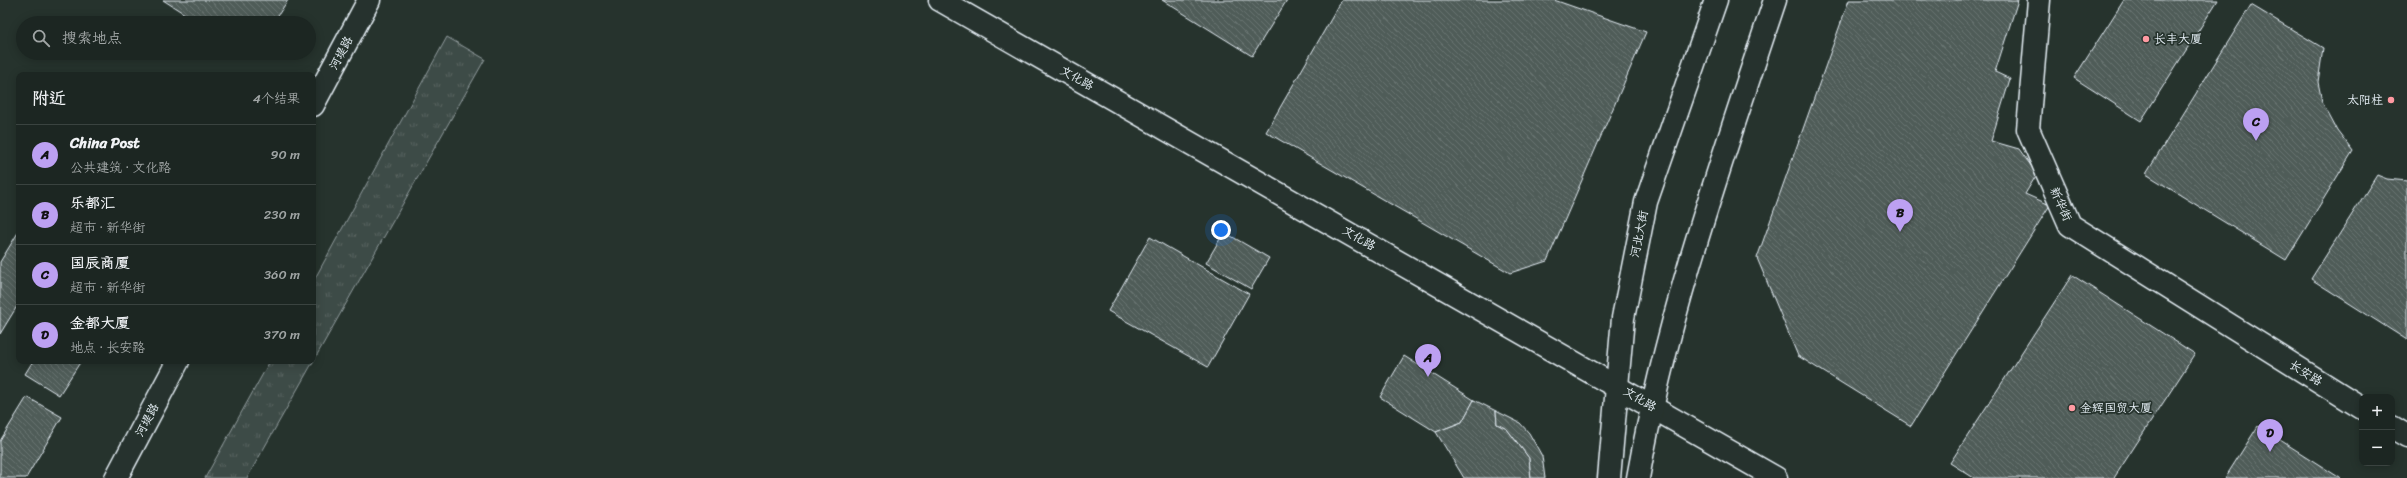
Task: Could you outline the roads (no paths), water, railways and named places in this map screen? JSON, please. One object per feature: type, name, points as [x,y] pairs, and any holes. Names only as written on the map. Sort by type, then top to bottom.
[{"type":"main road","name":"河堤路","points":[[316,99],[369,0]]},
{"type":"main road","name":"文化路","points":[[940,0],[1618,386],[1776,478]]},
{"type":"main road","name":"河北大街","points":[[1609,478],[1623,318],[1646,202],[1716,0]]},
{"type":"main road","points":[[1638,478],[1651,406],[1685,277],[1775,0]]},
{"type":"main road","name":"新华街","points":[[2039,0],[2028,129],[2070,226],[2249,337]]},
{"type":"main road","name":"长安路","points":[[2249,337],[2359,406]]},
{"type":"main road","name":"河堤路","points":[[116,478],[176,364]]},
{"type":"main road","points":[[2395,429],[2407,436]]},
{"type":"place","name":"长丰大厦","points":[[2146,39]]},
{"type":"place","name":"太阳柱","points":[[2391,100]]},
{"type":"place","name":"国辰商厦","points":[[2256,141]]},
{"type":"place","name":"乐都汇","points":[[1900,232]]},
{"type":"place","name":"China Post","points":[[1428,377]]},
{"type":"place","name":"金辉国贸大厦","points":[[2072,408]]},
{"type":"place","name":"金都大厦","points":[[2270,452]]}]
